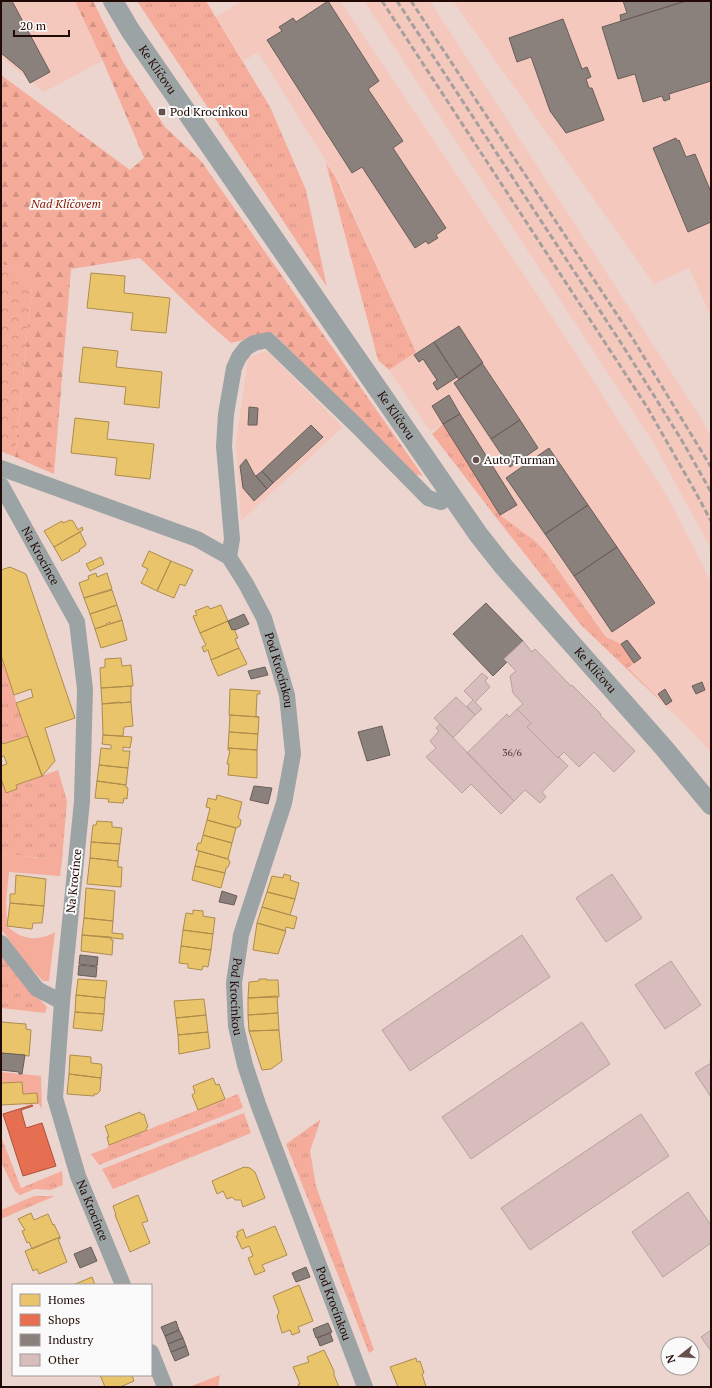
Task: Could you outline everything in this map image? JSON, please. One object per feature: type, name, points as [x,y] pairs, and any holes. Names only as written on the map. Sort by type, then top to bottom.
[{"type":"street","name":"Ke Klíčovu","points":[[113,1],[139,43],[478,534],[504,567],[664,748],[711,805]]},
{"type":"street","points":[[229,557],[232,539],[224,446],[226,414],[234,368],[239,357],[246,348],[254,343],[268,340],[356,424],[428,498],[441,502],[451,496]]},
{"type":"street","name":"Pod Krocínkou","points":[[1,468],[197,539],[229,557],[246,584],[264,618],[287,695],[293,754],[284,803],[241,935],[234,983],[236,1026],[245,1065],[258,1104],[365,1387]]},
{"type":"street","name":"Na Krocínce","points":[[1,485],[77,622],[85,688],[82,801],[62,1002],[55,1098],[78,1176],[123,1284]]},
{"type":"street","points":[[1,943],[37,989],[62,1002]]},
{"type":"street","points":[[152,1355],[164,1387]]},
{"type":"shaded area","points":[[1,1],[76,1],[106,59],[44,92],[1,57]]},
{"type":"shaded area","points":[[241,1],[340,1],[551,315],[669,499],[711,582],[711,752],[666,705],[637,679],[628,668],[621,645],[607,637],[543,549],[535,541],[500,515],[443,424],[430,431],[389,370],[416,352],[339,182],[258,52],[243,61],[216,17]]},
{"type":"shaded area","points":[[364,1],[430,1],[699,415],[711,436],[711,549],[653,442]]},
{"type":"shaded area","points":[[453,1],[711,1],[711,317],[689,268],[654,284]]},
{"type":"shaded area","points":[[267,351],[343,427],[241,521],[236,442],[248,357]]},
{"type":"green space","name":"Nad Klíčovem","points":[[75,1],[93,1],[123,62],[165,127],[201,161],[423,476],[412,474],[273,333],[231,343],[198,314],[140,258],[71,269],[54,474],[15,457],[32,286],[13,267],[1,264],[1,75],[130,170],[144,158],[103,61]]},
{"type":"green space","points":[[137,1],[206,1],[270,107],[306,190],[327,287]]},
{"type":"green space","points":[[326,163],[335,176],[416,352],[389,370],[378,360]]},
{"type":"green space","points":[[1,264],[13,267],[32,285],[15,457],[1,451]]},
{"type":"green space","points":[[443,424],[500,515],[535,541],[543,549],[606,637],[621,644],[634,663],[628,668],[675,715],[581,625],[432,434]]},
{"type":"green space","points":[[1,659],[28,736],[3,744],[1,740]]},
{"type":"green space","points":[[58,770],[67,801],[62,860],[1,854],[1,778],[6,793],[17,789],[16,785]]},
{"type":"green space","points":[[1,854],[62,860],[60,876],[9,872],[6,902],[7,926],[12,931],[24,937],[30,938],[42,937],[55,932],[49,981],[43,981],[27,964],[1,929]]},
{"type":"green space","points":[[1,953],[20,979],[47,1007],[45,1013],[1,1008]]},
{"type":"green space","points":[[1,1072],[41,1076],[42,1109],[39,1104],[25,1105],[37,1103],[37,1093],[23,1094],[22,1082],[1,1083]]},
{"type":"green space","points":[[238,1094],[243,1108],[99,1165],[91,1154],[107,1148],[109,1145]]},
{"type":"green space","points":[[244,1113],[251,1133],[113,1189],[102,1169]]},
{"type":"green space","points":[[321,1119],[310,1151],[316,1186],[374,1350],[369,1353],[286,1144]]},
{"type":"green space","points":[[1,1136],[21,1188],[62,1171],[63,1185],[51,1190],[35,1189],[20,1195],[15,1191],[1,1162]]},
{"type":"green space","points":[[34,1196],[55,1196],[1,1219],[1,1210]]},
{"type":"green space","points":[[220,1375],[218,1387],[189,1387]]},
{"type":"building: Homes","points":[[91,273],[125,276],[124,293],[170,298],[166,333],[131,330],[133,313],[87,308]]},
{"type":"building: Homes","points":[[83,347],[118,351],[116,367],[162,372],[159,408],[124,404],[126,387],[79,382]]},
{"type":"building: Homes","points":[[75,418],[109,422],[107,439],[154,444],[150,479],[115,475],[117,458],[71,453]]},
{"type":"building: Homes","points":[[70,520],[73,521],[78,530],[82,527],[83,530],[54,547],[44,531],[62,521],[63,523]]},
{"type":"building: Homes","points":[[80,532],[86,544],[85,546],[79,550],[80,551],[62,561],[54,547]]},
{"type":"building: Homes","points":[[149,551],[171,561],[157,591],[141,583],[148,569],[142,566]]},
{"type":"building: Homes","points":[[101,557],[104,564],[90,571],[86,564]]},
{"type":"building: Homes","points":[[171,561],[193,570],[185,586],[180,584],[174,598],[157,591]]},
{"type":"building: Homes","points":[[10,567],[26,574],[75,718],[45,728],[55,761],[42,776],[16,703],[33,697],[31,689],[14,695],[1,655],[1,570]]},
{"type":"building: Homes","points":[[96,573],[97,577],[107,573],[112,589],[84,598],[79,583],[89,579],[88,576]]},
{"type":"building: Homes","points":[[112,590],[117,605],[90,614],[84,598]]},
{"type":"building: Homes","points":[[117,605],[122,620],[110,624],[110,622],[95,629],[90,614]]},
{"type":"building: Homes","points":[[221,605],[228,621],[200,633],[193,616],[197,615],[195,611],[208,606],[210,609]]},
{"type":"building: Homes","points":[[122,620],[127,640],[101,648],[95,629]]},
{"type":"building: Homes","points":[[228,621],[238,638],[235,639],[239,648],[211,660],[208,650],[204,652],[202,647],[206,645],[200,633]]},
{"type":"building: Homes","points":[[239,648],[247,664],[218,676],[211,660]]},
{"type":"building: Homes","points":[[121,658],[122,666],[131,665],[133,686],[101,688],[100,668],[105,667],[105,659]]},
{"type":"building: Homes","points":[[131,686],[131,702],[102,704],[101,688]]},
{"type":"building: Homes","points":[[230,689],[260,691],[260,694],[257,694],[256,716],[259,717],[229,715]]},
{"type":"building: Homes","points":[[131,702],[133,726],[124,727],[123,736],[103,735],[102,704]]},
{"type":"building: Homes","points":[[230,715],[259,717],[258,734],[229,732]]},
{"type":"building: Homes","points":[[229,732],[258,734],[257,750],[228,748]]},
{"type":"building: Homes","points":[[103,735],[132,737],[130,748],[123,747],[123,751],[130,751],[128,768],[99,765],[101,748],[111,749],[111,745],[102,744]]},
{"type":"building: Homes","points":[[28,736],[42,776],[16,785],[17,789],[6,793],[1,778],[1,766],[7,764],[4,756],[1,757],[1,740],[3,744]]},
{"type":"building: Homes","points":[[228,748],[257,750],[257,778],[228,775],[229,764],[227,764],[230,750],[228,750]]},
{"type":"building: Homes","points":[[99,765],[128,768],[126,785],[97,781]]},
{"type":"building: Homes","points":[[97,781],[126,785],[128,788],[127,799],[124,798],[123,803],[108,802],[109,799],[95,798]]},
{"type":"building: Homes","points":[[217,795],[242,802],[238,818],[241,820],[240,826],[236,828],[207,820],[210,808],[206,807],[208,798],[216,800]]},
{"type":"building: Homes","points":[[207,820],[236,828],[232,843],[203,835]]},
{"type":"building: Homes","points":[[97,821],[112,822],[112,827],[122,828],[120,844],[91,842],[93,825],[96,825]]},
{"type":"building: Homes","points":[[203,835],[232,843],[228,859],[196,850],[198,843],[201,843]]},
{"type":"building: Homes","points":[[91,842],[120,844],[118,861],[90,858]]},
{"type":"building: Homes","points":[[199,851],[228,859],[230,862],[225,873],[195,866]]},
{"type":"building: Homes","points":[[90,858],[118,861],[118,867],[122,867],[121,887],[87,884]]},
{"type":"building: Homes","points":[[195,866],[225,873],[221,888],[192,880]]},
{"type":"building: Homes","points":[[284,874],[291,876],[290,880],[299,883],[295,899],[267,892],[272,876],[283,878]]},
{"type":"building: Homes","points":[[16,875],[46,879],[44,906],[10,903],[10,894],[15,894]]},
{"type":"building: Homes","points":[[86,888],[115,891],[113,921],[84,918]]},
{"type":"building: Homes","points":[[267,892],[295,899],[290,915],[262,907]]},
{"type":"building: Homes","points":[[10,903],[44,906],[42,923],[33,923],[32,929],[7,926]]},
{"type":"building: Homes","points":[[262,907],[297,917],[294,929],[286,927],[285,931],[257,923]]},
{"type":"building: Homes","points":[[193,910],[203,911],[203,916],[215,918],[213,934],[183,930],[186,913],[193,914]]},
{"type":"building: Homes","points":[[84,918],[113,921],[112,933],[123,934],[123,939],[82,935]]},
{"type":"building: Homes","points":[[257,923],[286,931],[278,954],[253,950]]},
{"type":"building: Homes","points":[[183,930],[213,934],[211,950],[181,946]]},
{"type":"building: Homes","points":[[82,935],[111,937],[111,940],[113,940],[112,955],[81,951]]},
{"type":"building: Homes","points":[[181,946],[211,950],[208,967],[203,966],[202,970],[188,968],[188,964],[179,963]]},
{"type":"building: Homes","points":[[78,979],[107,981],[105,998],[76,995]]},
{"type":"building: Homes","points":[[259,979],[278,980],[279,997],[248,998],[249,982],[259,981]]},
{"type":"building: Homes","points":[[76,995],[105,998],[104,1014],[75,1012]]},
{"type":"building: Homes","points":[[277,996],[278,1013],[248,1015],[248,998]]},
{"type":"building: Homes","points":[[204,999],[206,1015],[176,1018],[174,1001]]},
{"type":"building: Homes","points":[[75,1012],[104,1014],[102,1031],[73,1028]]},
{"type":"building: Homes","points":[[278,1013],[279,1030],[249,1031],[248,1015]]},
{"type":"building: Homes","points":[[206,1015],[208,1032],[178,1035],[176,1018]]},
{"type":"building: Homes","points":[[1,1022],[26,1024],[26,1029],[31,1030],[29,1056],[1,1053]]},
{"type":"building: Homes","points":[[279,1030],[282,1061],[271,1069],[262,1070],[249,1031]]},
{"type":"building: Homes","points":[[208,1032],[210,1048],[179,1054],[178,1035]]},
{"type":"building: Homes","points":[[70,1055],[91,1057],[91,1063],[101,1064],[101,1078],[69,1074]]},
{"type":"building: Homes","points":[[69,1074],[101,1078],[100,1091],[97,1094],[94,1094],[94,1096],[67,1094]]},
{"type":"building: Homes","points":[[213,1078],[216,1085],[219,1084],[225,1099],[198,1110],[192,1095],[195,1093],[193,1086]]},
{"type":"building: Homes","points":[[22,1082],[23,1094],[37,1093],[38,1103],[1,1105],[1,1083]]},
{"type":"building: Homes","points":[[140,1112],[142,1115],[144,1114],[148,1127],[146,1128],[147,1130],[109,1145],[107,1137],[109,1137],[105,1126]]},
{"type":"building: Homes","points":[[244,1167],[250,1168],[255,1172],[265,1198],[243,1207],[241,1200],[235,1200],[232,1197],[227,1199],[223,1191],[217,1194],[212,1181]]},
{"type":"building: Homes","points":[[138,1195],[148,1221],[142,1223],[150,1243],[130,1252],[115,1215],[113,1206]]},
{"type":"building: Homes","points":[[31,1213],[34,1220],[48,1214],[60,1237],[32,1249],[29,1242],[27,1243],[22,1231],[25,1230],[18,1219]]},
{"type":"building: Homes","points":[[275,1226],[287,1255],[262,1265],[265,1271],[255,1275],[248,1258],[253,1256],[249,1246],[242,1249],[236,1236],[238,1236],[237,1232],[243,1229],[246,1238]]},
{"type":"building: Homes","points":[[60,1237],[60,1239],[58,1239],[67,1262],[39,1274],[37,1269],[33,1271],[25,1251]]},
{"type":"building: Homes","points":[[92,1277],[95,1284],[75,1284]]},
{"type":"building: Homes","points":[[299,1285],[313,1321],[298,1327],[300,1332],[292,1335],[290,1330],[282,1333],[277,1316],[279,1312],[273,1296]]},
{"type":"building: Homes","points":[[324,1350],[334,1371],[339,1387],[299,1387],[298,1384],[300,1384],[293,1367],[309,1362],[307,1357]]},
{"type":"building: Homes","points":[[416,1358],[417,1362],[420,1361],[426,1387],[398,1387],[390,1367]]},
{"type":"building: Homes","points":[[100,1376],[132,1376],[134,1381],[120,1387],[105,1387]]},
{"type":"building: Shops","points":[[32,1105],[33,1106],[21,1110],[26,1128],[42,1123],[56,1166],[23,1176],[3,1114]]},
{"type":"building: Industry","points":[[1,1],[12,1],[50,72],[30,83],[23,71],[1,53]]},
{"type":"building: Industry","points":[[328,1],[379,81],[368,89],[403,141],[393,148],[446,228],[436,235],[438,238],[428,244],[426,241],[415,248],[362,167],[352,173],[267,40],[282,31],[279,27],[293,18],[296,22]]},
{"type":"building: Industry","points":[[623,1],[686,1],[621,21],[620,15],[627,13]]},
{"type":"building: Industry","points":[[686,1],[711,1],[711,81],[669,94],[670,99],[664,101],[662,96],[643,102],[635,74],[618,79],[602,27]]},
{"type":"building: Industry","points":[[563,19],[582,69],[587,67],[591,77],[586,79],[589,88],[592,88],[604,120],[566,133],[550,111],[531,57],[517,62],[509,38]]},
{"type":"building: Industry","points":[[676,138],[677,141],[679,140],[686,157],[695,154],[711,192],[711,222],[688,232],[653,148]]},
{"type":"building: Industry","points":[[459,326],[483,363],[459,380],[434,342]]},
{"type":"building: Industry","points":[[434,342],[457,377],[437,390],[433,383],[437,380],[423,359],[419,362],[414,355]]},
{"type":"building: Industry","points":[[482,363],[520,420],[491,439],[454,383]]},
{"type":"building: Industry","points":[[449,395],[460,414],[443,424],[432,406]]},
{"type":"building: Industry","points":[[249,407],[258,408],[257,425],[248,425]]},
{"type":"building: Industry","points":[[460,414],[517,505],[500,515],[443,424]]},
{"type":"building: Industry","points":[[520,420],[538,448],[510,467],[491,439]]},
{"type":"building: Industry","points":[[311,425],[323,437],[273,483],[262,471]]},
{"type":"building: Industry","points":[[549,448],[588,505],[545,534],[506,478]]},
{"type":"building: Industry","points":[[246,459],[254,474],[267,489],[254,501],[243,488],[240,466]]},
{"type":"building: Industry","points":[[262,471],[273,483],[267,489],[256,476]]},
{"type":"building: Industry","points":[[588,505],[617,547],[574,576],[545,534]]},
{"type":"building: Industry","points":[[617,547],[655,603],[612,632],[574,576]]},
{"type":"building: Industry","points":[[486,603],[523,641],[504,659],[507,662],[493,676],[453,634]]},
{"type":"building: Industry","points":[[244,614],[249,624],[232,630],[228,621]]},
{"type":"building: Industry","points":[[627,640],[641,658],[634,663],[621,644]]},
{"type":"building: Industry","points":[[265,667],[268,675],[251,679],[248,671]]},
{"type":"building: Industry","points":[[702,682],[705,690],[696,694],[692,686]]},
{"type":"building: Industry","points":[[665,689],[672,701],[666,705],[658,694]]},
{"type":"building: Industry","points":[[382,726],[390,755],[367,761],[358,732]]},
{"type":"building: Industry","points":[[254,786],[272,788],[268,804],[250,800]]},
{"type":"building: Industry","points":[[222,891],[237,896],[234,905],[219,902]]},
{"type":"building: Industry","points":[[80,955],[98,957],[97,966],[79,964]]},
{"type":"building: Industry","points":[[79,965],[97,967],[96,977],[78,975]]},
{"type":"building: Industry","points":[[1,1053],[25,1055],[22,1074],[19,1074],[19,1072],[1,1070]]},
{"type":"building: Industry","points":[[91,1247],[97,1261],[80,1268],[74,1254]]},
{"type":"building: Industry","points":[[306,1267],[310,1277],[296,1282],[292,1273]]},
{"type":"building: Industry","points":[[176,1321],[179,1330],[165,1336],[161,1327]]},
{"type":"building: Industry","points":[[328,1323],[332,1332],[316,1338],[313,1329]]},
{"type":"building: Industry","points":[[179,1330],[183,1338],[168,1344],[165,1336]]},
{"type":"building: Industry","points":[[330,1333],[333,1341],[320,1346],[317,1338]]},
{"type":"building: Industry","points":[[183,1338],[186,1346],[171,1352],[168,1344]]},
{"type":"building: Industry","points":[[186,1346],[189,1355],[175,1361],[171,1352]]},
{"type":"building: Other","points":[[523,641],[532,652],[535,649],[571,686],[572,685],[635,751],[614,772],[594,752],[579,767],[564,752],[558,758],[527,727],[531,723],[517,709],[523,704],[513,693],[510,676],[516,671],[504,659]]},
{"type":"building: Other","points":[[482,673],[488,678],[485,681],[490,687],[475,702],[482,709],[475,715],[467,706],[473,700],[464,691]]},
{"type":"building: Other","points":[[456,697],[475,715],[453,738],[434,718]]},
{"type":"building: Other","points":[[517,709],[531,723],[527,727],[568,766],[542,792],[546,797],[540,803],[525,790],[514,801],[467,753],[507,714],[509,717]]},
{"type":"building: Other","points":[[440,724],[514,801],[501,814],[471,784],[462,793],[426,757],[436,748],[430,741],[439,731],[436,728]]},
{"type":"building: Other","points":[[612,874],[642,918],[606,942],[576,898]]},
{"type":"building: Other","points":[[522,935],[550,977],[410,1071],[382,1030]]},
{"type":"building: Other","points":[[671,961],[701,1005],[665,1029],[635,985]]},
{"type":"building: Other","points":[[582,1022],[610,1064],[471,1159],[442,1117]]},
{"type":"building: Other","points":[[711,1063],[711,1097],[695,1073]]},
{"type":"building: Other","points":[[641,1114],[669,1156],[530,1250],[501,1208]]},
{"type":"building: Other","points":[[688,1192],[711,1225],[711,1243],[663,1277],[632,1232]]},
{"type":"building: Other","points":[[711,1330],[711,1351],[701,1337]]},
{"type":"railway","points":[[382,1],[647,407],[711,521]]},
{"type":"railway","points":[[397,1],[623,346],[681,439],[711,492]]},
{"type":"railway","points":[[411,1],[633,339],[711,467]]},
{"type":"place","name":"Pod Krocínkou","points":[[162,112]]},
{"type":"place","name":"Auto Turman","points":[[476,460]]}]
